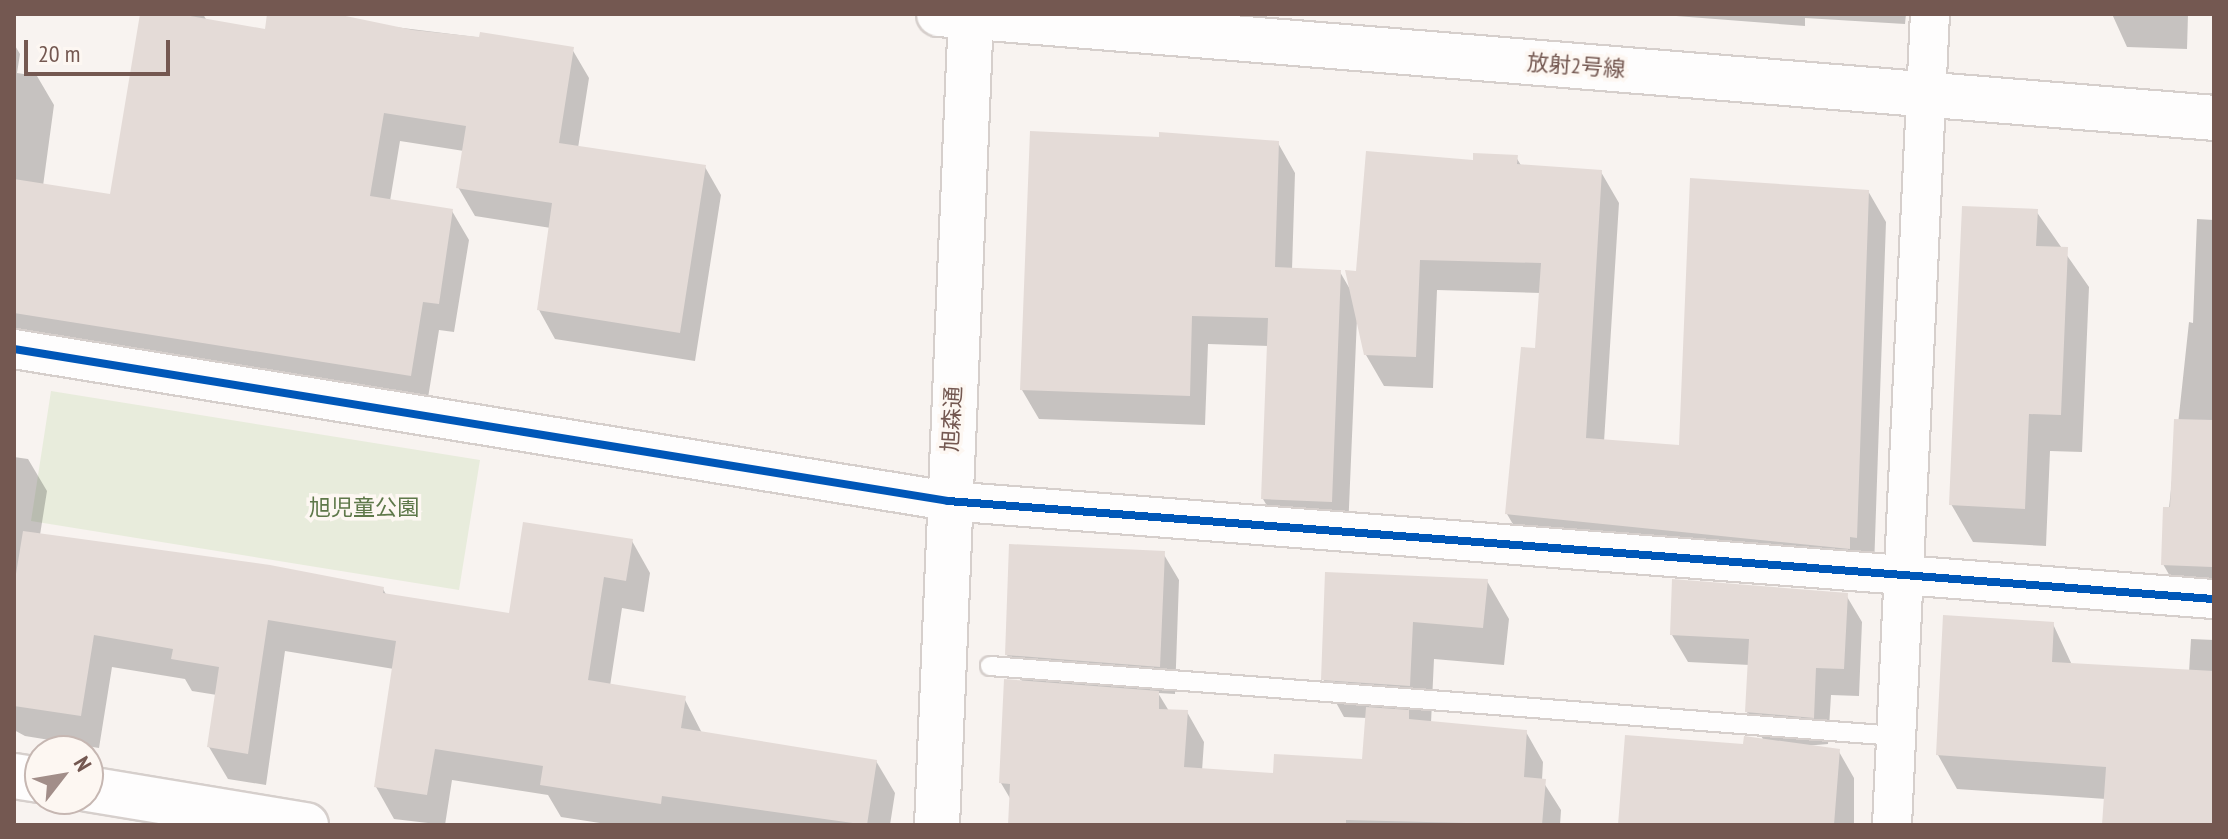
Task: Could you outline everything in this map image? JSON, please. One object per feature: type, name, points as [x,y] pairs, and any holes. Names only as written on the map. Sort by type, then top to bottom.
[{"type":"street","points":[[1892,825],[1900,575],[1923,92],[1930,14]]},
{"type":"street","name":"放射2号線","points":[[960,16],[2214,118]]},
{"type":"street","name":"旭森通","points":[[937,825],[960,16]]},
{"type":"street","points":[[14,349],[948,501],[2214,599]]},
{"type":"street","points":[[104,793],[195,816],[306,825]]},
{"type":"lane","points":[[990,666],[1895,736]]},
{"type":"green space","name":"旭児童公園","points":[[51,391],[480,460],[459,590],[31,521]]},
{"type":"building","points":[[140,14],[179,14],[265,29],[267,14],[336,14],[413,30],[479,37],[480,32],[574,47],[559,143],[706,165],[680,333],[537,310],[552,203],[456,188],[466,126],[384,113],[370,196],[453,209],[439,304],[423,302],[411,376],[14,313],[14,179],[110,194]]},
{"type":"building","points":[[1030,131],[1159,137],[1159,132],[1279,141],[1275,267],[1341,270],[1332,502],[1261,499],[1268,318],[1192,316],[1190,396],[1020,390]]},
{"type":"building","points":[[1366,151],[1473,160],[1473,153],[1518,155],[1517,164],[1602,170],[1586,438],[1679,445],[1690,178],[1869,190],[1857,538],[1850,537],[1850,549],[1505,514],[1521,347],[1535,348],[1541,263],[1420,260],[1416,357],[1364,355],[1345,270],[1356,271]]},
{"type":"building","points":[[1962,206],[2038,209],[2036,246],[2068,247],[2061,415],[2029,414],[2025,509],[1949,505]]},
{"type":"building","points":[[2174,419],[2214,420],[2212,567],[2161,565],[2163,507],[2170,507]]},
{"type":"building","points":[[523,522],[633,539],[626,581],[604,577],[588,680],[686,696],[681,728],[877,760],[867,825],[662,796],[661,804],[540,785],[543,766],[435,749],[427,795],[374,787],[396,641],[268,620],[248,754],[207,747],[219,667],[171,659],[173,649],[94,635],[81,716],[14,706],[14,586],[23,531],[270,565],[384,587],[383,593],[509,613]]},
{"type":"building","points":[[1009,544],[1165,551],[1160,667],[1005,655]]},
{"type":"building","points":[[1325,572],[1488,579],[1483,628],[1413,622],[1410,686],[1321,680]]},
{"type":"building","points":[[1672,579],[1848,593],[1844,669],[1816,668],[1814,718],[1745,712],[1749,639],[1670,635]]},
{"type":"building","points":[[1943,615],[2054,622],[2052,662],[2214,671],[2214,825],[2102,825],[2106,767],[1936,755]]},
{"type":"building","points":[[1004,679],[1159,691],[1159,709],[1188,710],[1184,767],[1273,773],[1274,754],[1362,759],[1366,707],[1409,710],[1409,719],[1527,730],[1524,777],[1546,779],[1542,825],[1346,820],[1346,825],[1008,825],[1010,784],[999,783]]},
{"type":"building","points":[[1625,735],[1743,744],[1744,736],[1840,749],[1834,825],[1618,825]]},
{"type":"cycle path","points":[[14,349],[948,501],[2214,599]]}]
